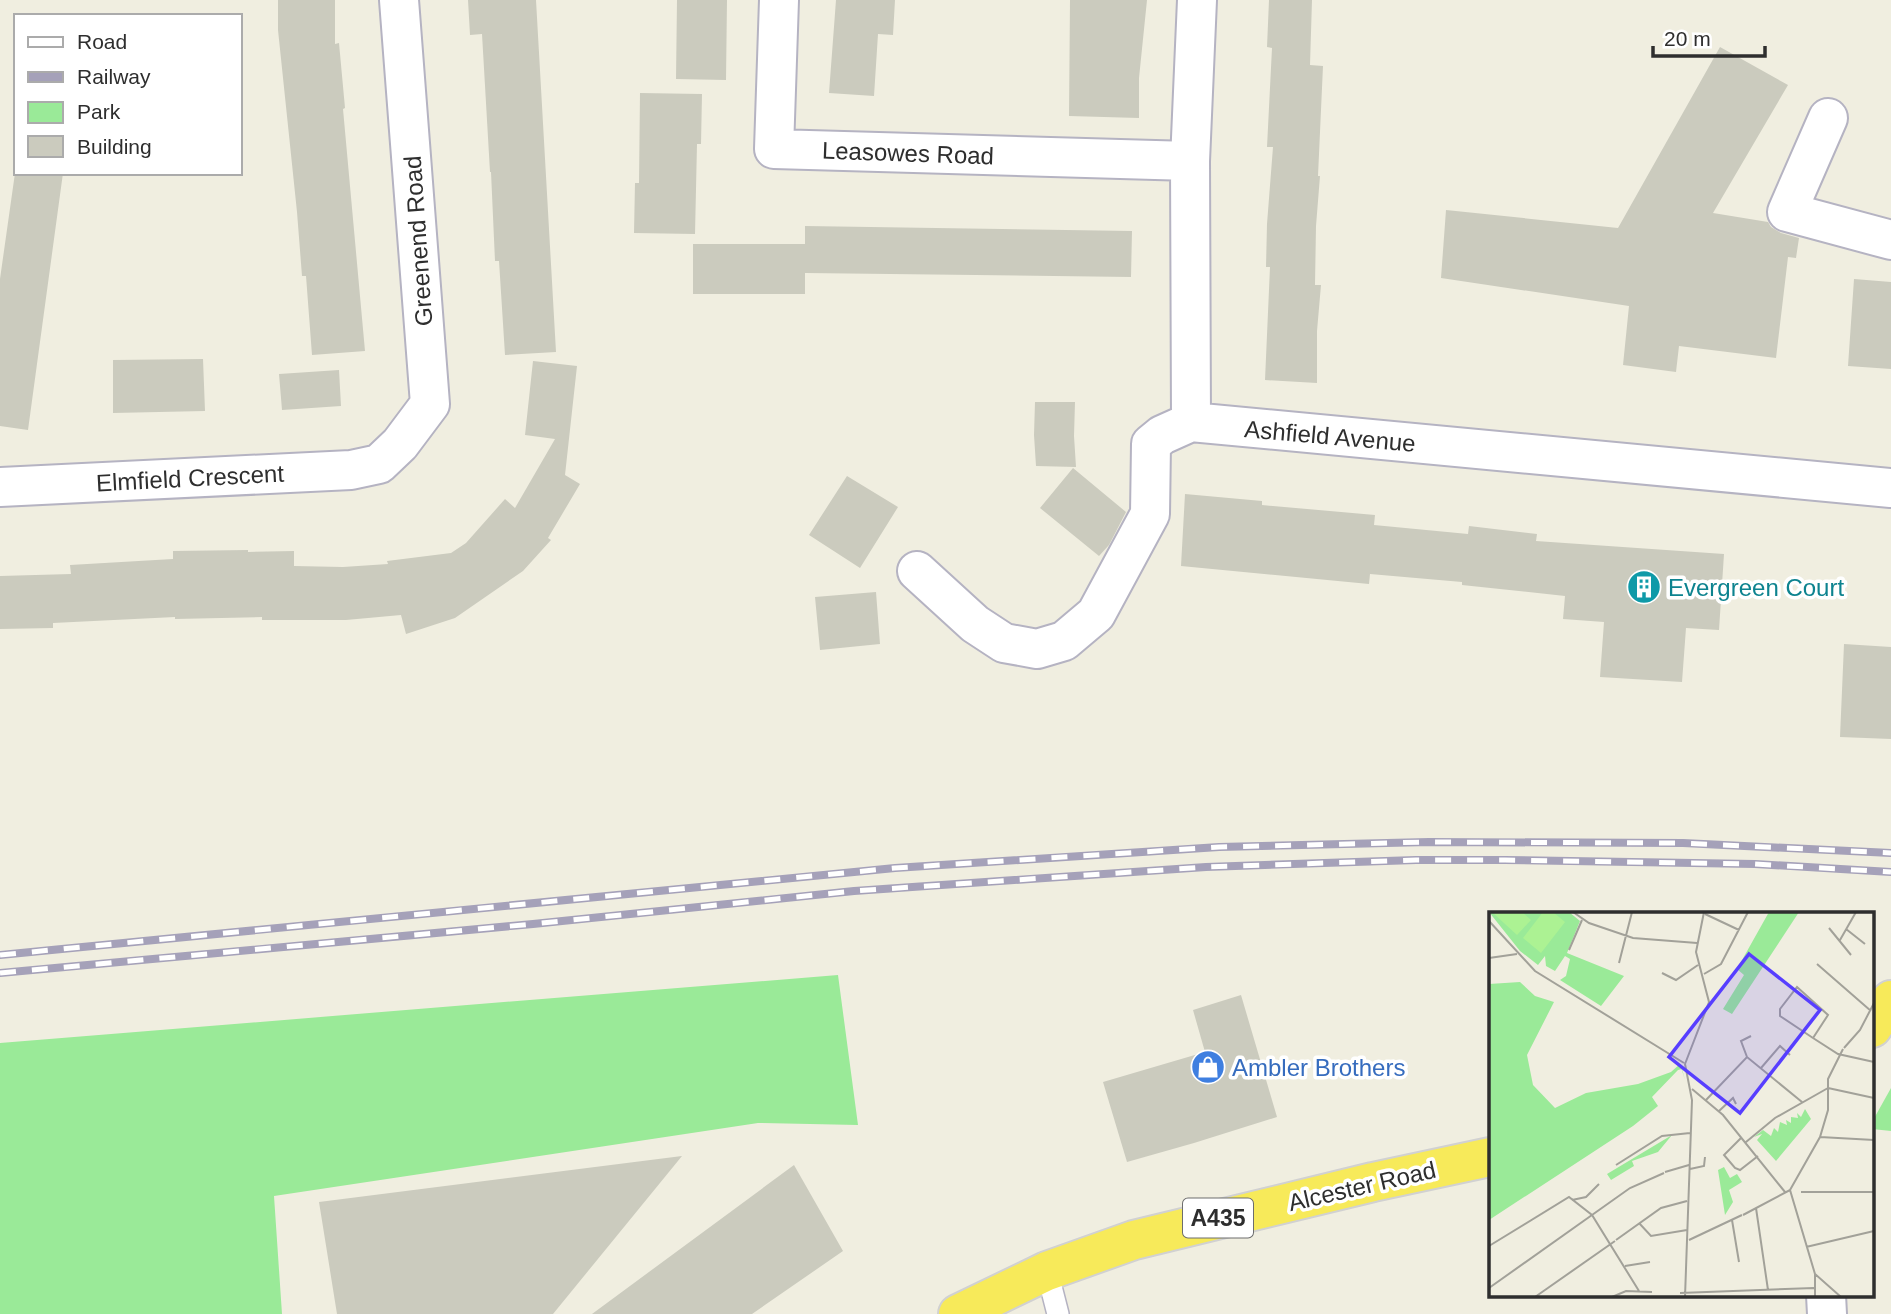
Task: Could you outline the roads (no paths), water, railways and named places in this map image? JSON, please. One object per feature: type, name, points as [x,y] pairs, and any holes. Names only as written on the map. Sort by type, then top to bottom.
[{"type":"highway","points":[[1874,1025],[1891,1000]]},
{"type":"highway","name":"Alcester Road","points":[[958,1314],[1046,1271],[1147,1236],[1489,1157]]},
{"type":"street","name":"Greenend Road","points":[[379,464],[400,444],[430,404],[399,0]]},
{"type":"street","name":"Leasowes Road","points":[[779,0],[774,149],[1190,162]]},
{"type":"street","points":[[917,571],[975,624],[1004,643],[1037,649],[1064,641],[1097,614],[1150,514],[1151,444],[1162,435],[1191,422],[1190,162],[1197,0]]},
{"type":"street","points":[[1828,118],[1787,212],[1891,240]]},
{"type":"street","name":"Ashfield Avenue","points":[[1191,422],[1891,488]]},
{"type":"street","name":"Elmfield Crescent","points":[[0,487],[351,470],[379,464]]},
{"type":"street","points":[[1826,1296],[1827,1314]]},
{"type":"lane","points":[[1046,1271],[1058,1314]]},
{"type":"railway","points":[[0,955],[895,868],[1219,847],[1429,842],[1683,843],[1891,853]]},
{"type":"railway","points":[[0,973],[533,924],[854,891],[1206,867],[1505,860],[1755,864],[1891,872]]},
{"type":"place","name":"Evergreen Court","points":[[1644,587]]},
{"type":"place","name":"Ambler Brothers","points":[[1208,1067]]}]
